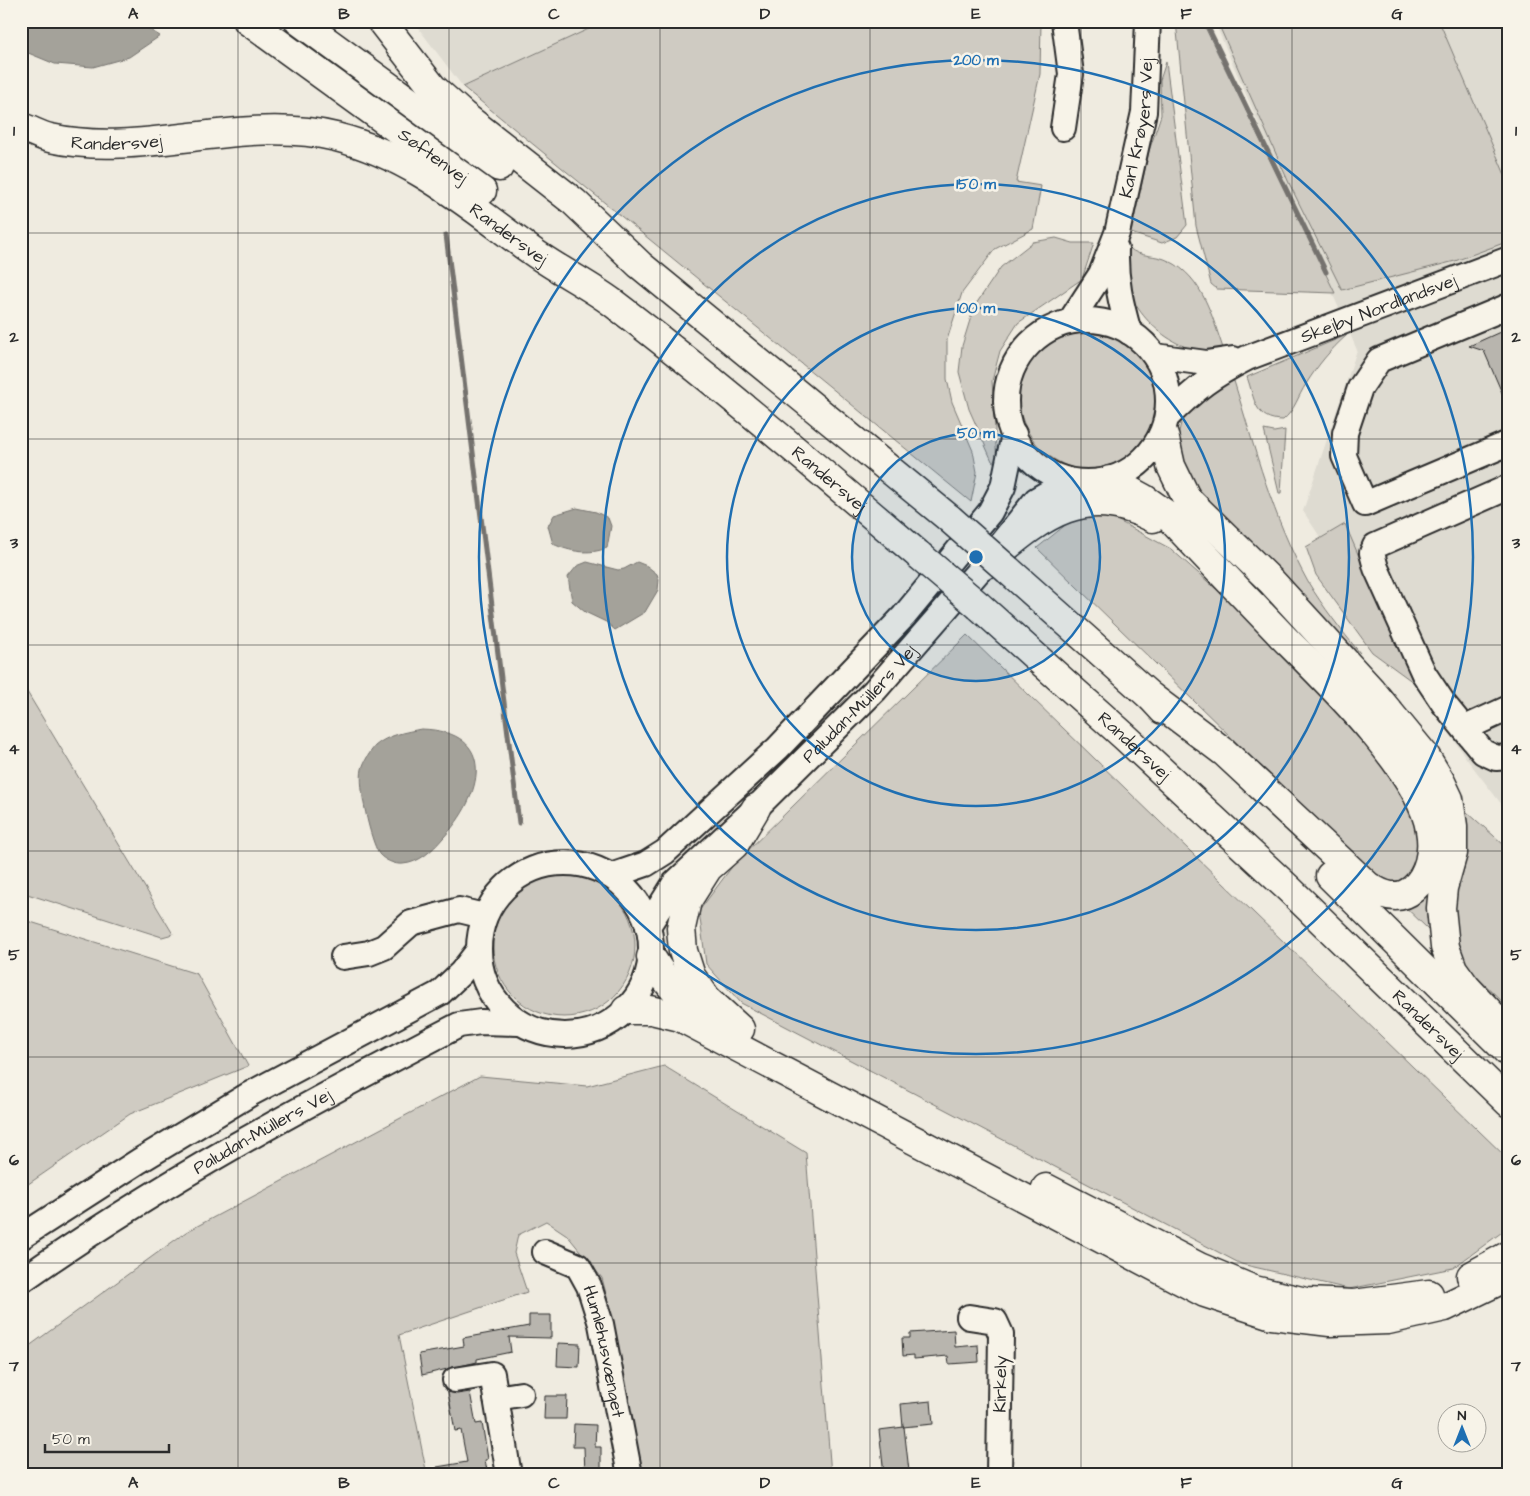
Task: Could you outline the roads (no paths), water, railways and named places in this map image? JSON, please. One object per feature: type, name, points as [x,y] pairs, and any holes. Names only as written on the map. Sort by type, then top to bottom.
[{"type":"main road","name":"Søftenvej","points":[[248,21],[449,166],[534,231],[610,301]]},
{"type":"main road","name":"Søftenvej","points":[[299,21],[564,216],[640,264]]},
{"type":"main road","name":"Randersvej","points":[[380,21],[433,88],[470,121],[574,202],[640,264],[950,519],[996,568],[1151,696],[1212,765],[1370,915],[1509,1054]]},
{"type":"main road","name":"Randersvej","points":[[21,127],[49,138],[98,144],[154,142],[209,134],[270,130],[304,132],[357,143],[395,158],[449,189],[531,251],[610,301],[715,384],[979,606],[1095,709],[1289,889],[1504,1101]]},
{"type":"main road","points":[[1166,426],[1171,466],[1187,499],[1272,582],[1371,690],[1426,757],[1441,782],[1449,799],[1453,826],[1452,853],[1443,888],[1441,908],[1445,947],[1453,969],[1466,987],[1509,1033]]},
{"type":"main road","points":[[1110,480],[1143,498],[1167,515],[1349,704],[1400,766],[1420,803],[1430,830],[1428,869],[1420,883],[1401,896],[1390,897],[1368,886],[1224,752],[1151,696]]},
{"type":"main road","points":[[996,568],[1038,521],[1065,508],[1086,504],[1114,505],[1151,517],[1197,548]]},
{"type":"main road","points":[[740,1029],[708,999],[691,976],[683,951],[681,928],[687,901],[708,868],[734,845],[756,808]]},
{"type":"main road","points":[[652,956],[669,987],[690,1004],[1199,1267],[1254,1290],[1306,1302],[1354,1304],[1425,1296],[1467,1279],[1509,1255]]},
{"type":"main road","points":[[626,1010],[651,1010],[680,1017],[1205,1293],[1272,1315],[1330,1322],[1388,1320],[1445,1307],[1509,1276]]},
{"type":"street","points":[[1063,128],[1071,74],[1064,21]]},
{"type":"street","name":"Karl Krøyers Vej","points":[[1071,320],[1101,274],[1117,233],[1144,112],[1148,21]]},
{"type":"street","name":"Karl Krøyers Vej","points":[[1117,233],[1115,271],[1118,291],[1129,332]]},
{"type":"street","name":"Skejby Nordlandsvej","points":[[1166,426],[1195,389],[1212,376],[1247,358],[1509,259]]},
{"type":"street","points":[[1509,306],[1379,360],[1360,388],[1345,433],[1344,456],[1365,504],[1509,442]]},
{"type":"street","points":[[1071,320],[1100,321],[1129,332],[1141,340],[1155,356],[1168,390],[1166,426],[1152,455],[1134,471],[1110,480],[1088,482],[1069,480],[1042,468],[1028,455],[1014,434],[1006,413],[1004,393],[1010,368],[1022,348],[1043,331],[1071,320]]},
{"type":"street","name":"Skejby Nordlandsvej","points":[[1155,356],[1206,363],[1247,358]]},
{"type":"street","name":"Paludan-Müllers Vej","points":[[612,876],[646,864],[665,852],[778,748],[904,616],[990,512],[1003,487],[1014,434]]},
{"type":"street","name":"Paludan-Müllers Vej","points":[[648,926],[675,883],[756,808],[996,568],[1036,500],[1069,480]]},
{"type":"street","points":[[1509,487],[1375,546],[1372,553],[1376,568],[1424,674],[1434,689],[1483,752],[1496,758],[1509,757]]},
{"type":"street","points":[[1466,730],[1474,724],[1509,708]]},
{"type":"street","points":[[563,862],[588,865],[612,876],[628,889],[640,905],[648,926],[652,956],[647,976],[639,994],[626,1010],[606,1025],[583,1034],[558,1036],[534,1030],[520,1023],[494,1000],[482,977],[478,951],[479,934],[484,916],[497,894],[515,877],[538,866],[563,862]]},
{"type":"street","points":[[343,957],[368,954],[384,947],[411,923],[459,910],[484,916]]},
{"type":"street","name":"Paludan-Müllers Vej","points":[[21,1237],[139,1161],[250,1094],[440,992],[461,974],[478,951]]},
{"type":"street","name":"Paludan-Müllers Vej","points":[[21,1281],[71,1246],[221,1153],[320,1097],[459,1026],[481,1022],[520,1023]]},
{"type":"street","name":"Humlehusvænget","points":[[545,1252],[578,1266],[592,1294],[616,1397],[630,1475]]},
{"type":"street","name":"Kirkely","points":[[969,1317],[989,1318],[1000,1327],[999,1475]]},
{"type":"street","points":[[455,1380],[492,1374],[509,1475]]},
{"type":"street","points":[[496,1398],[521,1394]]},
{"type":"waterway","points":[[1205,21],[1326,272]]},
{"type":"waterway","points":[[446,235],[519,823]]}]
